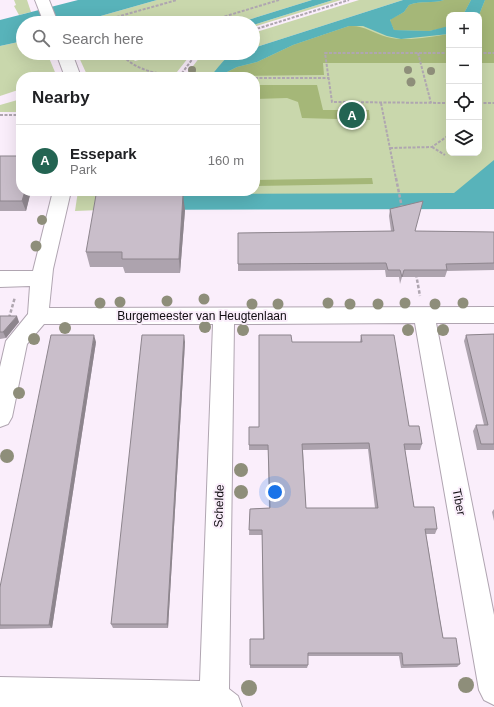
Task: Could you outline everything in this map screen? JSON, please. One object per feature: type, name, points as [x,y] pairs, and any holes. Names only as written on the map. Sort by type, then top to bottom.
[{"type":"street","points":[[42,0],[48,16]]},
{"type":"street","points":[[67,60],[71,72]]},
{"type":"street","points":[[0,418],[17,341],[38,316],[42,278],[61,196]]},
{"type":"street","points":[[0,279],[42,278]]},
{"type":"street","name":"Tiber","points":[[424,315],[494,690]]},
{"type":"street","name":"Burgemeester van Heugtenlaan","points":[[38,316],[224,317],[494,315]]},
{"type":"street","name":"Schelde","points":[[0,692],[59,701],[220,701],[224,317]]},
{"type":"path","points":[[120,16],[177,0]]},
{"type":"path","points":[[227,16],[279,0]]},
{"type":"path","points":[[260,28],[349,0]]},
{"type":"path","points":[[446,53],[325,53],[332,102],[446,103]]},
{"type":"path","points":[[418,53],[431,103]]},
{"type":"path","points":[[482,53],[494,53]]},
{"type":"path","points":[[124,60],[134,66],[161,72]]},
{"type":"path","points":[[182,72],[192,60]]},
{"type":"path","points":[[260,78],[329,78]]},
{"type":"path","points":[[381,103],[403,211]]},
{"type":"path","points":[[482,103],[494,103]]},
{"type":"path","points":[[0,115],[16,115]]},
{"type":"path","points":[[432,147],[446,137]]},
{"type":"path","points":[[390,148],[432,147],[446,155]]},
{"type":"path","points":[[415,270],[424,315]]},
{"type":"green space","points":[[14,0],[27,0],[31,12],[19,15],[14,6],[16,5]]},
{"type":"green space","points":[[157,0],[312,0],[260,16],[101,16]]},
{"type":"green space","points":[[333,0],[341,0],[260,25],[260,23]]},
{"type":"green space","points":[[359,0],[403,0],[260,46],[260,31]]},
{"type":"green space","points":[[421,0],[494,0],[494,196],[118,197],[260,196],[260,72],[221,72],[231,61],[260,60],[260,52]]},
{"type":"green space","points":[[444,0],[471,0],[465,12],[446,12],[446,27],[444,28],[429,31],[394,30],[390,21],[391,19],[404,12],[409,5]]},
{"type":"green space","points":[[485,0],[494,0],[494,63],[482,63],[482,12],[480,12]]},
{"type":"green space","points":[[349,26],[359,27],[387,37],[402,39],[446,34],[446,63],[323,63],[324,75],[260,76],[260,72],[227,72],[237,67],[257,62],[293,45]]},
{"type":"green space","points":[[16,43],[16,60],[50,60],[55,72],[16,72],[16,91],[0,96],[0,46]]},
{"type":"green space","points":[[80,60],[186,60],[177,72],[86,72]]},
{"type":"green space","points":[[198,60],[227,60],[215,72],[189,72]]},
{"type":"green space","points":[[260,85],[317,85],[323,110],[369,110],[370,120],[302,118],[298,102],[287,98],[260,99]]},
{"type":"green space","points":[[16,100],[16,112],[0,112],[0,105]]},
{"type":"green space","points":[[372,178],[373,184],[260,186],[260,180]]},
{"type":"green space","points":[[77,196],[102,196],[100,210],[75,211]]},
{"type":"water","points":[[78,0],[157,0],[101,16],[16,16],[16,43],[0,46],[0,20]]},
{"type":"water","points":[[312,0],[333,0],[260,23],[260,16]]},
{"type":"water","points":[[403,0],[444,0],[409,5],[404,12],[390,20],[394,30],[429,31],[446,27],[446,34],[401,39],[387,36],[363,26],[349,26],[293,45],[257,62],[237,67],[227,72],[214,72],[224,60],[260,60],[260,46]]},
{"type":"water","points":[[471,0],[485,0],[480,12],[465,12]]},
{"type":"water","points":[[494,160],[494,209],[99,210],[102,196],[260,196],[260,194],[454,193]]},
{"type":"building","points":[[0,156],[16,156],[16,196],[24,196],[22,201],[0,201]]},
{"type":"building","points":[[96,196],[183,196],[179,259],[122,259],[122,252],[86,252]]},
{"type":"building","points":[[423,201],[415,231],[494,232],[494,263],[446,264],[447,270],[404,270],[402,277],[400,270],[388,270],[386,263],[238,264],[238,233],[394,231],[390,209]]},
{"type":"building","points":[[0,316],[17,316],[3,332],[0,332]]},
{"type":"building","points":[[494,334],[494,444],[481,444],[476,425],[488,425],[466,335]]},
{"type":"building","points":[[51,335],[94,335],[49,625],[0,625],[0,587]]},
{"type":"building","points":[[142,335],[184,335],[167,624],[111,624]]},
{"type":"building","points":[[259,335],[291,335],[292,342],[362,342],[361,335],[394,335],[409,426],[419,426],[422,444],[404,444],[414,507],[434,507],[437,529],[425,529],[439,615],[443,638],[456,638],[460,664],[403,665],[402,653],[308,653],[308,665],[250,665],[250,639],[264,639],[262,530],[249,530],[250,509],[270,508],[268,445],[249,445],[249,427],[259,427]],"holes":[[[369,443],[378,508],[306,508],[302,444]]]},
{"type":"place","name":"Essepark","points":[[352,115]]}]
